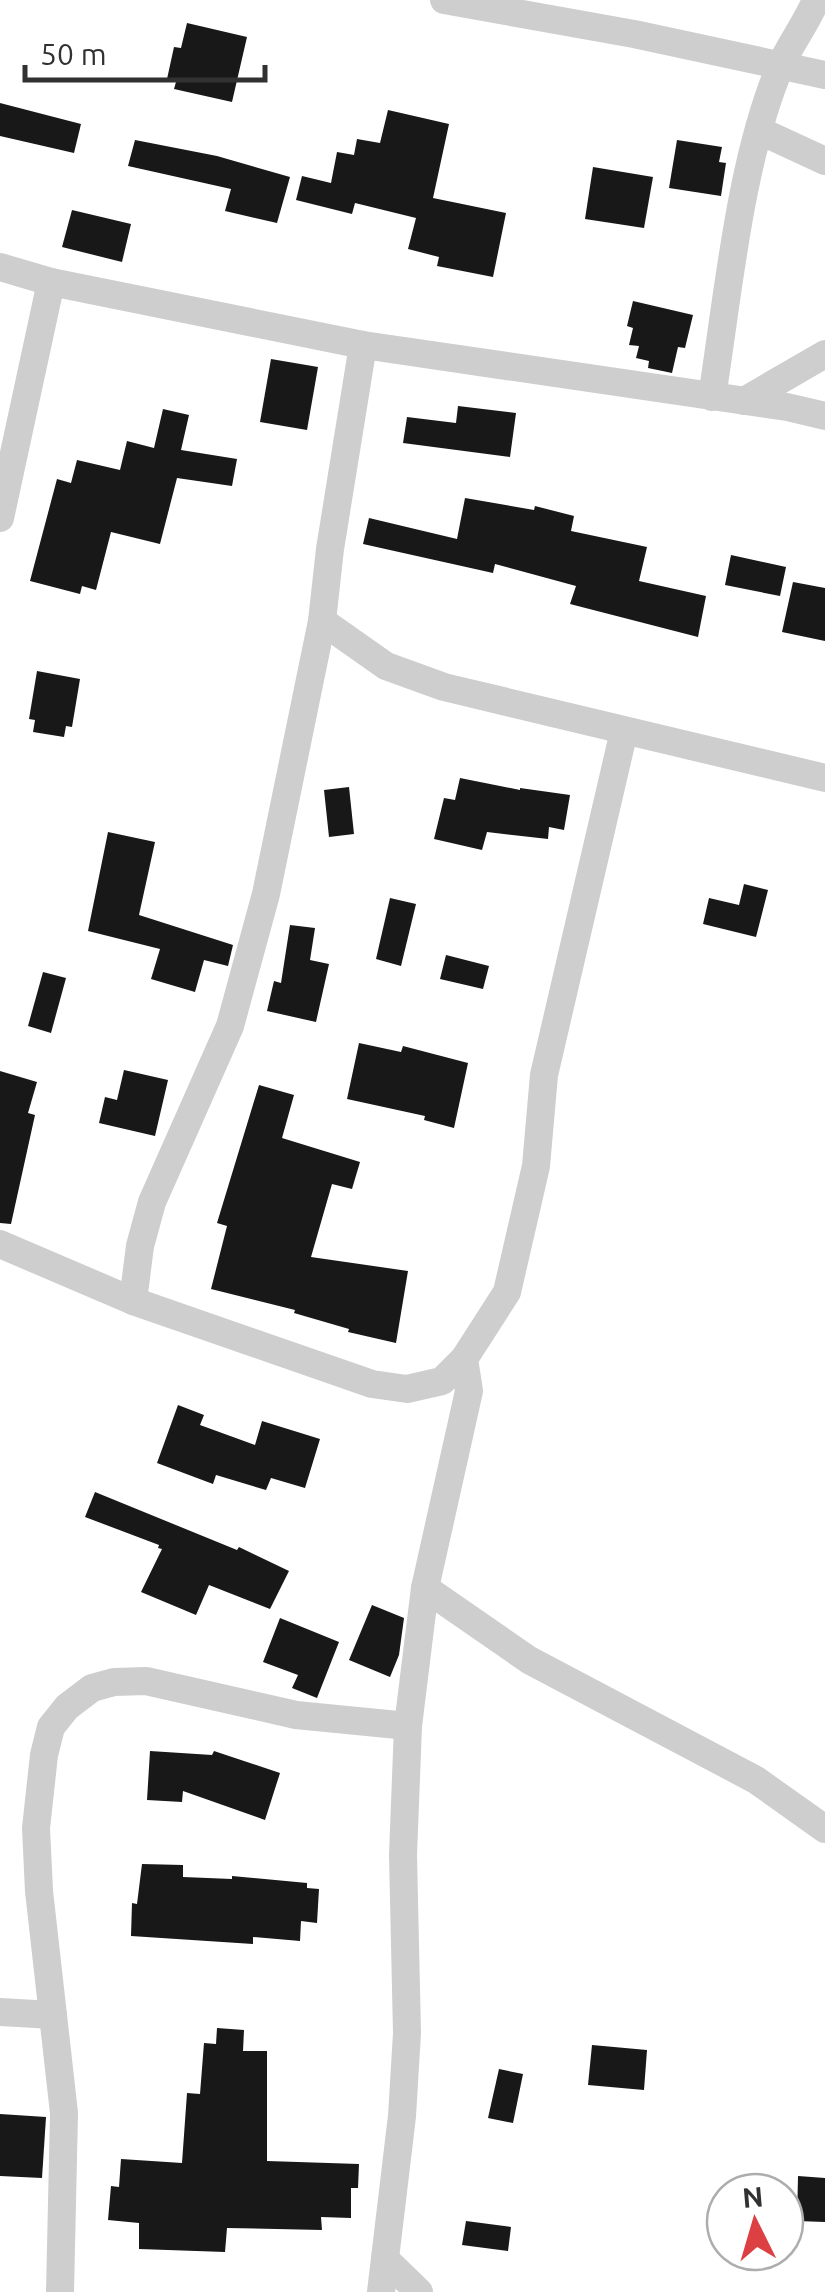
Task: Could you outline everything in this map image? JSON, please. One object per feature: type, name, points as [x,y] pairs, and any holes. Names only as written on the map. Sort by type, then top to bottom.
[{"type":"street","points":[[444,0],[479,3],[825,75]]},
{"type":"street","points":[[712,397],[743,202],[760,131],[780,67],[816,0]]},
{"type":"street","points":[[760,131],[825,161]]},
{"type":"street","points":[[0,266],[51,282],[363,345],[744,400],[825,416]]},
{"type":"street","points":[[0,518],[51,282]]},
{"type":"street","points":[[133,1300],[140,1246],[152,1202],[230,1026],[266,894],[322,621],[363,345]]},
{"type":"street","points":[[744,400],[825,354]]},
{"type":"street","points":[[322,621],[386,666],[444,687],[825,778]]},
{"type":"street","points":[[0,1244],[133,1300],[372,1384],[406,1389],[442,1381],[464,1359],[506,1292],[536,1166],[544,1075],[624,731]]},
{"type":"street","points":[[381,2292],[402,2116],[407,2033],[402,1855],[408,1726],[424,1588],[469,1391],[464,1359]]},
{"type":"street","points":[[424,1588],[529,1660],[756,1780],[825,1828]]},
{"type":"street","points":[[60,2292],[64,2113],[38,1891],[36,1828],[44,1755],[52,1728],[67,1707],[92,1688],[114,1682],[146,1681],[296,1715],[408,1726]]},
{"type":"street","points":[[0,2012],[53,2015]]},
{"type":"street","points":[[385,2259],[419,2292]]},
{"type":"building","points":[[187,23],[247,37],[232,102],[174,89],[176,82],[167,79],[174,47],[181,48]]},
{"type":"building","points":[[0,103],[81,124],[74,153],[0,136]]},
{"type":"building","points":[[388,110],[449,124],[433,198],[506,213],[493,277],[437,266],[439,257],[408,249],[416,218],[355,203],[352,214],[296,200],[302,176],[331,183],[337,152],[354,155],[357,139],[380,143]]},
{"type":"building","points":[[135,140],[217,156],[290,177],[277,223],[225,211],[231,189],[128,166]]},
{"type":"building","points":[[677,140],[722,147],[719,162],[726,163],[721,196],[669,188]]},
{"type":"building","points":[[593,167],[653,177],[644,228],[585,219]]},
{"type":"building","points":[[72,210],[131,224],[122,262],[62,247]]},
{"type":"building","points":[[633,301],[693,315],[685,348],[678,347],[672,373],[648,368],[649,361],[636,358],[639,346],[629,345],[633,328],[627,326]]},
{"type":"building","points":[[271,359],[318,367],[307,430],[260,422]]},
{"type":"building","points":[[458,406],[516,413],[510,457],[403,443],[407,417],[456,423]]},
{"type":"building","points":[[163,409],[189,415],[181,450],[237,459],[232,486],[177,478],[160,544],[111,532],[96,590],[82,586],[80,594],[30,581],[57,479],[71,483],[77,460],[120,470],[127,441],[154,448]]},
{"type":"building","points":[[465,498],[534,510],[535,506],[574,516],[571,531],[647,547],[639,581],[706,596],[698,637],[570,604],[576,586],[495,564],[493,573],[363,544],[369,518],[457,539]]},
{"type":"building","points":[[731,555],[786,567],[780,596],[725,585]]},
{"type":"building","points":[[793,582],[825,588],[825,641],[782,632]]},
{"type":"building","points":[[37,671],[80,679],[72,727],[66,726],[64,737],[33,732],[35,720],[29,719]]},
{"type":"building","points":[[460,778],[570,795],[564,830],[549,827],[548,839],[487,832],[482,850],[434,839],[444,798],[455,800]]},
{"type":"building","points":[[349,787],[354,834],[329,837],[324,790]]},
{"type":"building","points":[[108,832],[155,842],[139,915],[233,945],[228,966],[204,960],[195,992],[151,979],[160,949],[88,931]]},
{"type":"building","points":[[744,884],[768,890],[756,937],[703,924],[709,898],[739,905]]},
{"type":"building","points":[[390,898],[416,904],[401,966],[376,959]]},
{"type":"building","points":[[290,925],[315,928],[310,960],[329,964],[316,1022],[267,1011],[274,981],[281,983]]},
{"type":"building","points":[[446,955],[489,966],[483,989],[440,979]]},
{"type":"building","points":[[43,972],[66,978],[51,1033],[28,1026]]},
{"type":"building","points":[[359,1043],[401,1052],[403,1046],[468,1063],[454,1128],[424,1120],[425,1116],[347,1099]]},
{"type":"building","points":[[124,1070],[168,1080],[155,1136],[99,1123],[105,1097],[117,1100]]},
{"type":"building","points":[[0,1071],[37,1082],[28,1113],[35,1115],[11,1224],[0,1223]]},
{"type":"building","points":[[259,1085],[294,1095],[282,1138],[360,1162],[352,1189],[332,1184],[311,1257],[408,1271],[396,1343],[348,1332],[349,1329],[294,1313],[295,1310],[211,1289],[227,1226],[217,1223]]},
{"type":"building","points":[[178,1405],[204,1415],[200,1425],[255,1445],[262,1421],[320,1439],[305,1488],[271,1478],[266,1490],[216,1475],[213,1484],[157,1463]]},
{"type":"building","points":[[95,1492],[237,1550],[239,1547],[289,1571],[270,1609],[209,1585],[196,1615],[141,1592],[162,1549],[85,1517]]},
{"type":"building","points":[[372,1605],[404,1618],[399,1655],[390,1677],[349,1660]]},
{"type":"building","points":[[280,1618],[339,1642],[317,1698],[292,1688],[298,1675],[263,1662]]},
{"type":"building","points":[[150,1751],[212,1755],[214,1751],[280,1773],[265,1820],[183,1791],[182,1802],[147,1800]]},
{"type":"building","points":[[142,1864],[183,1865],[183,1877],[232,1876],[307,1883],[307,1888],[319,1889],[317,1923],[301,1921],[300,1941],[253,1937],[253,1944],[131,1936],[132,1903],[137,1904]]},
{"type":"building","points":[[217,2028],[244,2030],[243,2051],[267,2051],[267,2161],[359,2164],[358,2188],[351,2188],[351,2218],[321,2217],[322,2230],[227,2228],[225,2252],[139,2249],[139,2223],[108,2220],[111,2186],[119,2187],[121,2159],[182,2163],[187,2093],[200,2094],[204,2043],[216,2044]]},
{"type":"building","points":[[592,2045],[647,2050],[644,2090],[588,2085]]},
{"type":"building","points":[[499,2069],[523,2074],[513,2123],[488,2118]]},
{"type":"building","points":[[0,2114],[46,2117],[42,2178],[0,2176]]},
{"type":"building","points":[[805,2177],[825,2178],[825,2222],[805,2221]]},
{"type":"building","points":[[466,2221],[511,2227],[508,2251],[462,2245]]}]
